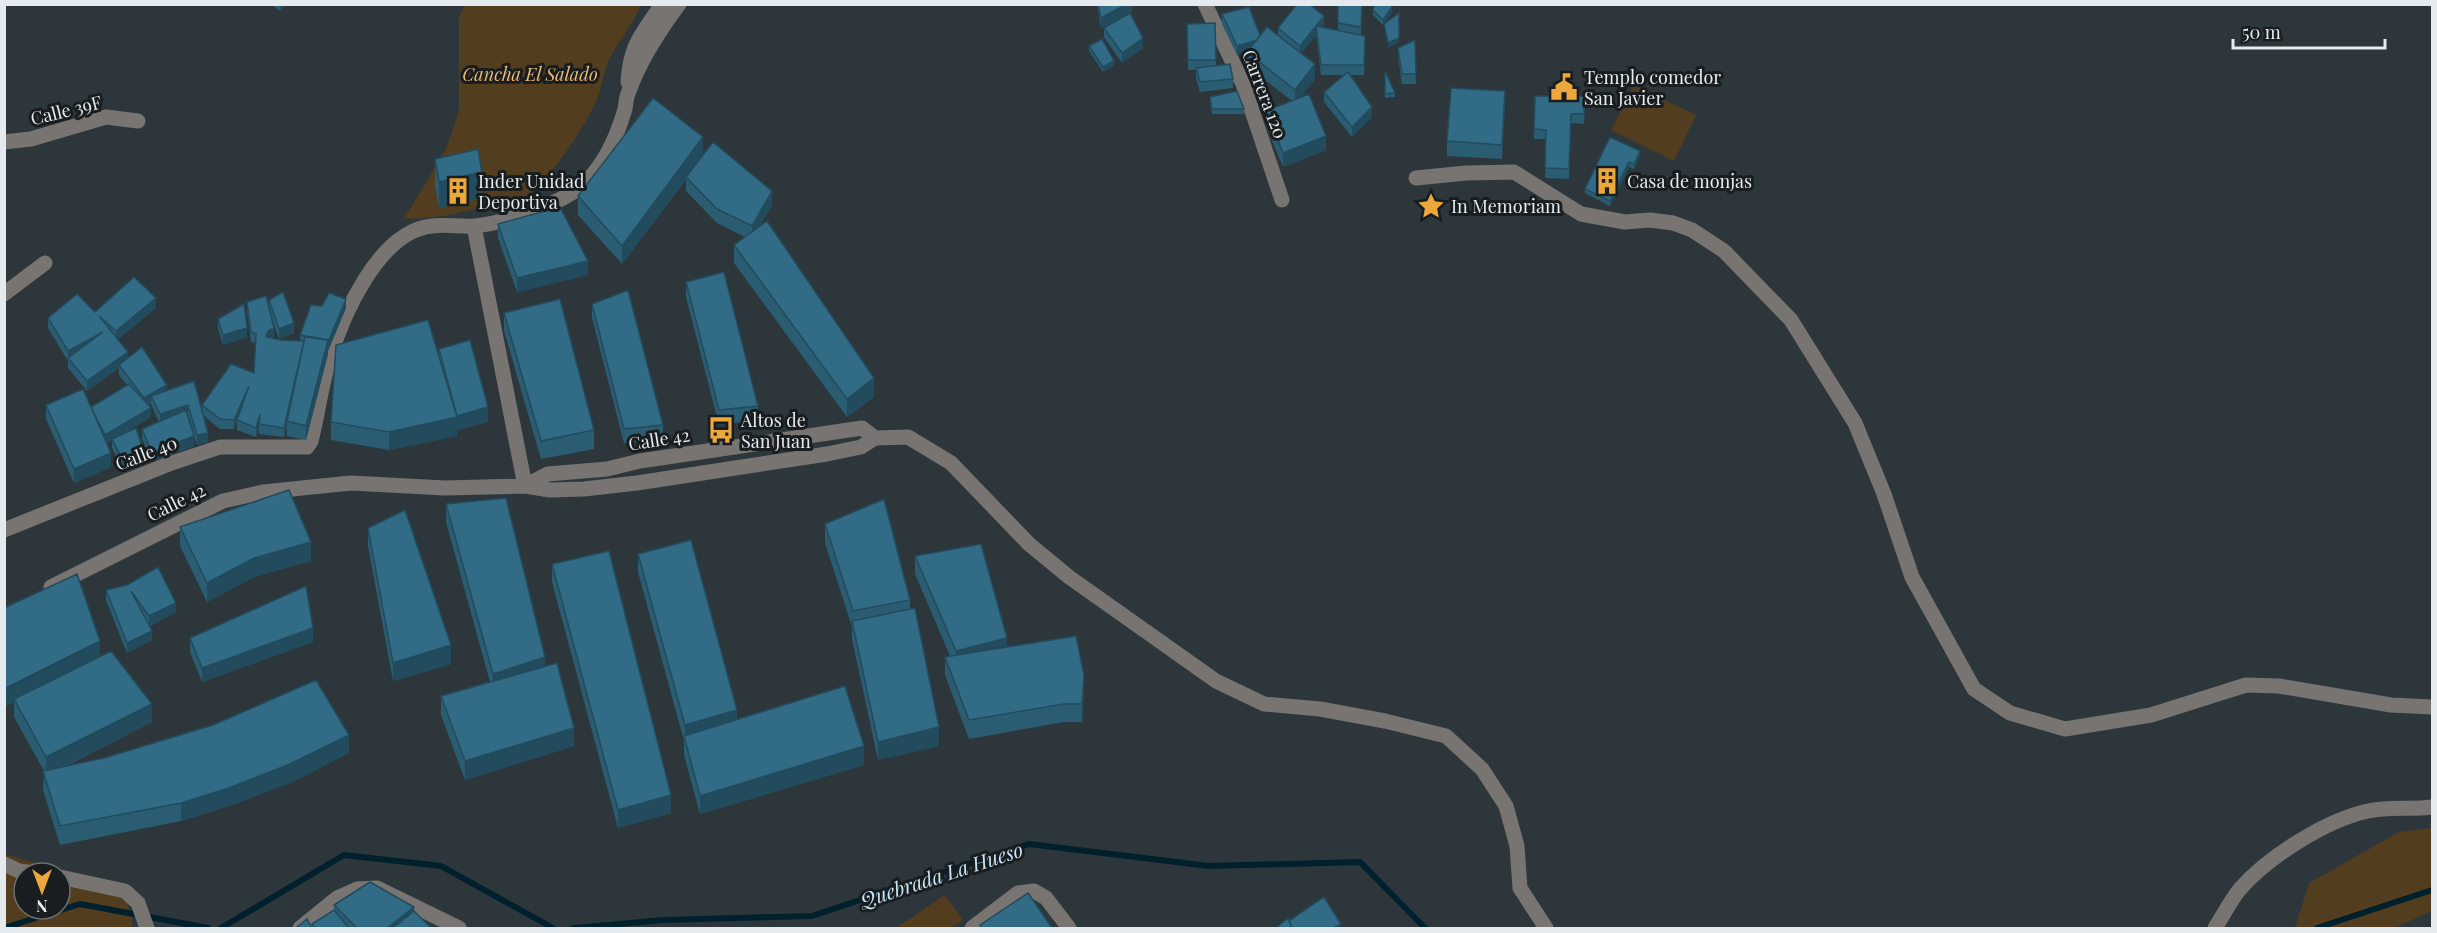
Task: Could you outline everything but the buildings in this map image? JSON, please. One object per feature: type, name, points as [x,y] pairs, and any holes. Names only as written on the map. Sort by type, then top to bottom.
[{"type":"street","points":[[525,486],[474,226],[520,215],[550,204],[580,186],[596,171],[608,152],[624,110],[628,93],[630,57],[662,4]]},
{"type":"street","points":[[628,93],[646,53],[678,4]]},
{"type":"street","name":"Carrera 120","points":[[1205,4],[1243,84],[1282,200]]},
{"type":"street","name":"Calle 39F","points":[[4,142],[31,139],[106,117],[138,121]]},
{"type":"street","points":[[1416,178],[1466,173],[1514,172],[1581,214],[1625,222],[1650,220],[1673,223],[1692,230],[1724,251],[1791,320],[1855,423],[1884,494],[1912,577],[1974,689],[2010,713],[2065,729],[2151,715],[2246,685],[2279,687],[2391,705],[2433,707]]},
{"type":"street","name":"Calle 40","points":[[4,530],[169,464],[220,447],[307,447],[311,441],[329,360],[362,284],[382,256],[417,229],[432,226],[474,226]]},
{"type":"street","points":[[4,294],[45,263]]},
{"type":"street","name":"Calle 42","points":[[34,596],[223,501],[263,492],[351,483],[445,488],[525,486],[550,490],[584,489],[827,454],[861,447],[875,438],[862,428],[640,461],[607,469],[548,474],[525,486]]},
{"type":"street","points":[[875,438],[908,437],[951,463],[1029,544],[1069,577],[1216,681],[1264,704],[1320,709],[1446,735],[1482,769],[1506,806],[1517,846],[1520,888],[1546,928]]},
{"type":"street","points":[[2215,928],[2239,890],[2271,860],[2338,819],[2371,810],[2414,810],[2433,807]]},
{"type":"street","points":[[72,880],[125,891],[138,903],[147,928]]},
{"type":"street","points":[[300,928],[337,898],[357,889],[377,888],[459,928]]},
{"type":"street","points":[[972,928],[1018,893],[1034,891],[1046,898],[1070,928]]},
{"type":"green space","name":"Cancha El Salado","points":[[465,5],[641,5],[609,60],[597,99],[584,124],[555,167],[533,190],[523,198],[508,203],[444,216],[405,219],[404,215],[409,211],[446,149],[459,111],[459,17]]},
{"type":"green space","points":[[1634,85],[1696,115],[1674,161],[1611,130]]},
{"type":"green space","points":[[2432,828],[2432,911],[2394,928],[2295,928],[2309,883],[2399,832]]},
{"type":"green space","points":[[4,854],[28,861],[12,861],[12,921],[72,921],[72,874],[125,889],[133,928],[5,928]]},
{"type":"green space","points":[[945,895],[963,920],[950,928],[896,928]]},
{"type":"waterway","name":"Quebrada La Hueso","points":[[574,928],[664,920],[812,916],[1029,844],[1209,866],[1360,862],[1425,928]]},
{"type":"waterway","name":"Quebrada La Hueso","points":[[221,928],[344,855],[441,866],[553,928]]},
{"type":"waterway","name":"Quebrada La Hueso","points":[[2317,928],[2432,890]]},
{"type":"waterway","name":"Quebrada La Hueso","points":[[4,928],[80,904],[208,928]]},
{"type":"place","name":"Templo comedor San Javier","points":[[1564,87]]},
{"type":"place","name":"Casa de monjas","points":[[1607,181]]},
{"type":"place","name":"Inder Unidad Deportiva","points":[[458,191]]},
{"type":"place","name":"In Memoriam","points":[[1431,206]]},
{"type":"place","name":"Altos de San Juan","points":[[721,430]]}]
